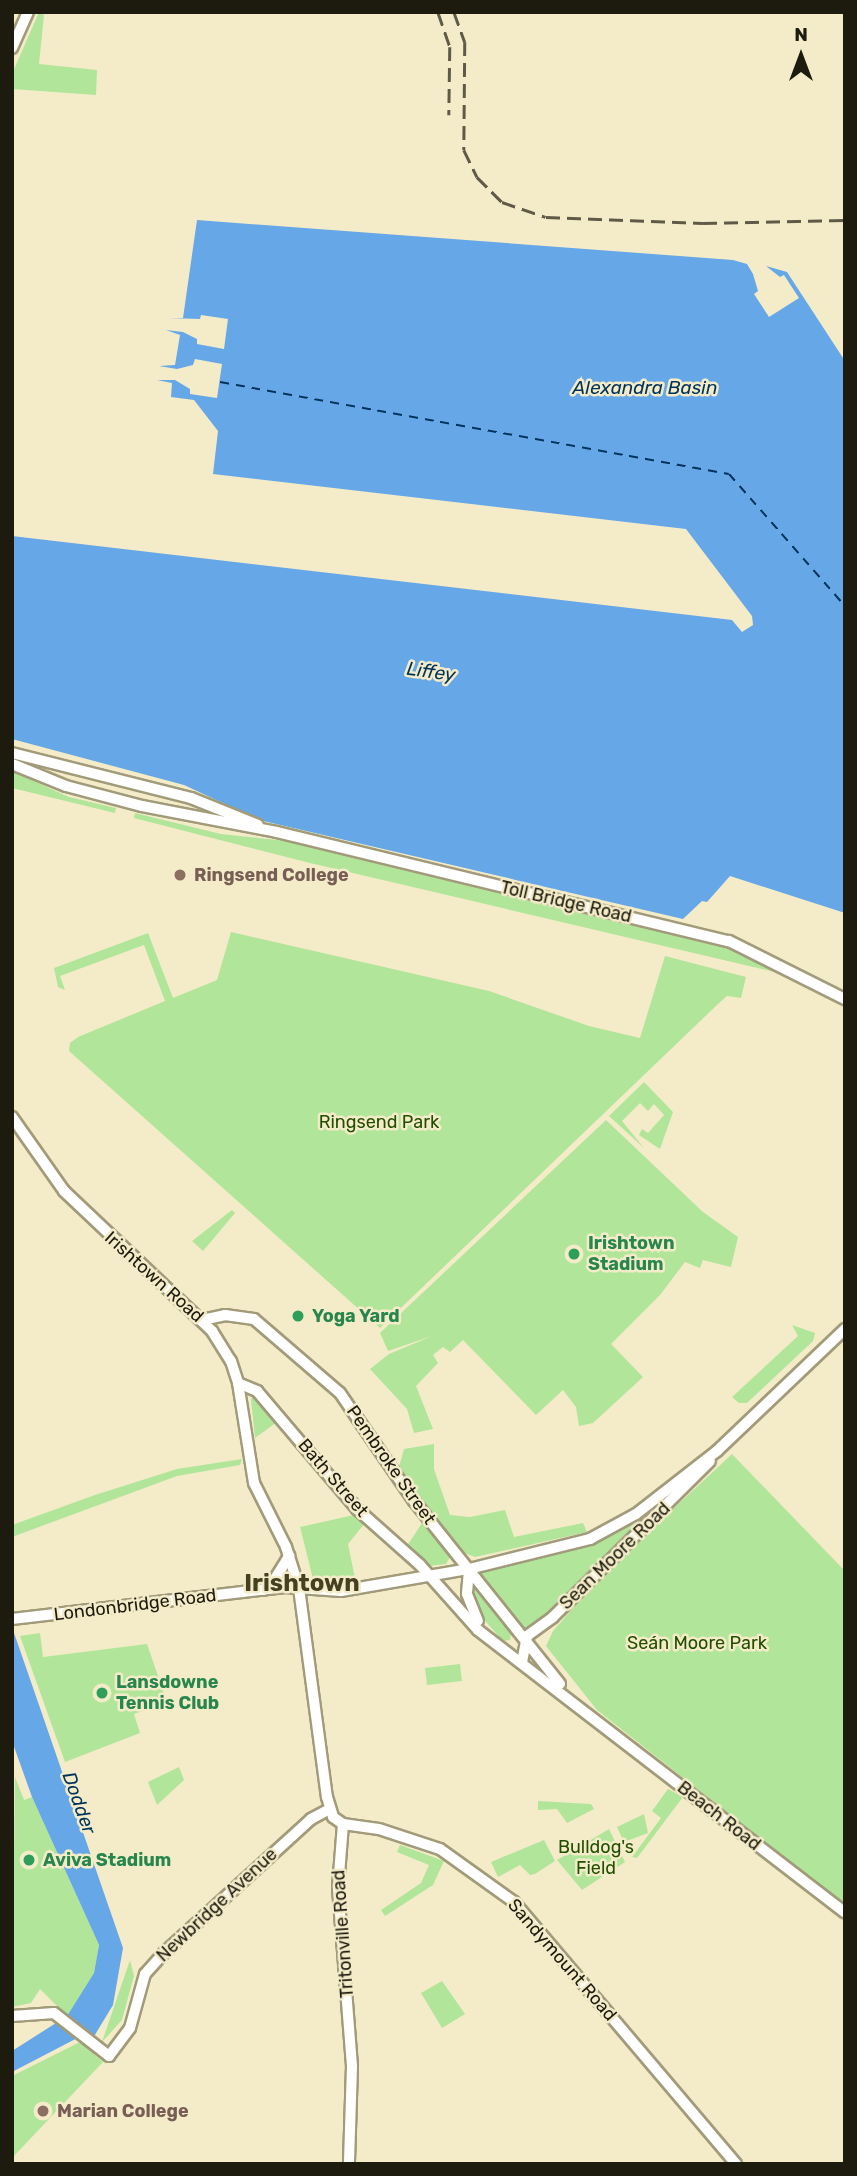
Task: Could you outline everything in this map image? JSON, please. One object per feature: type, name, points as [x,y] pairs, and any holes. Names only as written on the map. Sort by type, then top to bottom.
[{"type":"main road","points":[[12,48],[28,12]]},
{"type":"main road","name":"Toll Bridge Road","points":[[12,753],[191,798],[277,832]]},
{"type":"main road","name":"Toll Bridge Road","points":[[12,764],[66,786],[142,806],[277,832],[729,942],[845,999]]},
{"type":"main road","name":"Irishtown Road","points":[[12,1117],[51,1176],[119,1247],[202,1320],[231,1361],[238,1383]]},
{"type":"main road","name":"Pembroke Street","points":[[202,1320],[225,1315],[254,1319],[340,1393],[414,1501],[469,1569]]},
{"type":"main road","name":"Sean Moore Road","points":[[299,1588],[327,1592],[469,1569],[590,1539],[636,1514],[716,1451],[845,1329]]},
{"type":"main road","name":"Bath Street","points":[[238,1383],[257,1391],[357,1509],[428,1574]]},
{"type":"main road","name":"Sean Moore Road","points":[[525,1640],[702,1471],[716,1451]]},
{"type":"main road","name":"Beach Road","points":[[469,1569],[525,1640],[594,1719]]},
{"type":"main road","name":"Beach Road","points":[[469,1569],[467,1594],[472,1614],[497,1645]]},
{"type":"main road","name":"Beach Road","points":[[428,1574],[497,1645],[845,1913]]},
{"type":"main road","name":"Londonbridge Road","points":[[12,1619],[299,1588]]},
{"type":"main road","points":[[522,1662],[525,1640]]},
{"type":"street","name":"Irishtown Road","points":[[238,1383],[254,1483],[289,1556],[299,1588]]},
{"type":"street","points":[[262,1590],[273,1582],[289,1556]]},
{"type":"street","points":[[299,1588],[330,1809],[343,1824]]},
{"type":"street","name":"Newbridge Avenue","points":[[12,2016],[48,2011],[109,2056],[130,2028],[145,1974],[165,1952],[311,1819],[330,1809]]},
{"type":"street","name":"Tritonville Road","points":[[343,1824],[338,1888],[352,2066],[349,2164]]},
{"type":"street","name":"Sandymount Road","points":[[343,1824],[379,1829],[452,1855],[514,1902],[736,2164]]},
{"type":"green space","points":[[39,12],[44,15],[39,64],[97,70],[96,95],[12,89],[12,74]]},
{"type":"green space","points":[[12,771],[69,797],[116,808],[115,813],[12,788]]},
{"type":"green space","points":[[135,813],[221,834],[305,843],[727,945],[788,975],[310,863],[134,818]]},
{"type":"green space","name":"Ringsend Park","points":[[231,932],[489,991],[589,1026],[640,1038],[665,956],[746,977],[741,998],[727,996],[718,1004],[380,1328],[69,1051],[70,1043],[78,1037],[165,1001],[144,945],[60,976],[65,990],[58,987],[54,968],[148,933],[173,998],[217,980]]},
{"type":"green space","points":[[644,1082],[673,1112],[660,1149],[639,1135],[642,1129],[648,1133],[664,1115],[654,1104],[648,1111],[640,1103],[622,1121],[644,1148],[609,1116]]},
{"type":"green space","name":"Irishtown Stadium","points":[[606,1120],[703,1212],[738,1237],[731,1267],[703,1260],[700,1268],[685,1262],[660,1295],[611,1344],[643,1377],[593,1423],[579,1426],[576,1407],[563,1390],[536,1415],[463,1340],[450,1352],[443,1347],[433,1355],[438,1363],[416,1386],[433,1429],[414,1433],[407,1409],[370,1369],[389,1354],[432,1336],[388,1351],[380,1333]]},
{"type":"green space","points":[[232,1210],[235,1213],[203,1251],[192,1241]]},
{"type":"green space","points":[[792,1325],[815,1333],[813,1341],[747,1403],[739,1403],[732,1397],[798,1336]]},
{"type":"green space","points":[[252,1397],[277,1422],[255,1438],[251,1400]]},
{"type":"green space","points":[[434,1444],[434,1469],[450,1515],[470,1517],[505,1510],[514,1537],[583,1523],[587,1532],[475,1557],[457,1550],[399,1467],[404,1449]]},
{"type":"green space","name":"Seán Moore Park","points":[[732,1454],[845,1571],[845,1905],[597,1710],[546,1646],[553,1631],[601,1576]]},
{"type":"green space","points":[[242,1459],[240,1465],[177,1476],[12,1537],[12,1525],[95,1495],[177,1469]]},
{"type":"green space","points":[[664,1500],[525,1633],[478,1573],[484,1567],[622,1528]]},
{"type":"green space","points":[[354,1515],[365,1523],[348,1544],[356,1583],[314,1583],[300,1527]]},
{"type":"green space","points":[[424,1520],[450,1557],[446,1564],[430,1566],[407,1546]]},
{"type":"green space","points":[[473,1584],[511,1633],[510,1640],[503,1641],[478,1613]]},
{"type":"green space","name":"Lansdowne Tennis Club","points":[[40,1633],[43,1657],[147,1644],[167,1702],[134,1714],[140,1733],[65,1762],[20,1636]]},
{"type":"green space","points":[[460,1664],[462,1681],[427,1685],[425,1668]]},
{"type":"green space","points":[[179,1767],[184,1780],[157,1805],[148,1782]]},
{"type":"green space","name":"Aviva Stadium","points":[[15,1777],[24,1800],[32,1797],[99,1945],[94,1973],[67,2016],[40,1989],[31,2003],[12,2007]]},
{"type":"green space","points":[[668,1789],[683,1797],[637,1858],[632,1857],[661,1818],[652,1811]]},
{"type":"green space","points":[[538,1801],[591,1804],[594,1809],[567,1823],[557,1809],[538,1810]]},
{"type":"green space","points":[[644,1814],[648,1833],[624,1842],[617,1827]]},
{"type":"green space","name":"Bulldog's Field","points":[[609,1829],[625,1862],[582,1890],[557,1860]]},
{"type":"green space","points":[[544,1840],[555,1861],[535,1874],[530,1875],[520,1865],[498,1877],[491,1862]]},
{"type":"green space","points":[[400,1845],[444,1861],[433,1885],[385,1916],[381,1910],[421,1883],[429,1865],[397,1852]]},
{"type":"green space","points":[[130,1960],[134,1976],[122,2020],[102,2042]]},
{"type":"green space","points":[[442,1981],[465,2014],[442,2028],[421,1993]]},
{"type":"green space","name":"Marian College","points":[[80,2042],[103,2062],[12,2158],[12,2076]]},
{"type":"water","points":[[197,220],[733,260],[747,264],[758,291],[754,294],[769,317],[799,298],[784,275],[780,277],[766,266],[787,272],[845,361],[845,913],[730,876],[707,902],[702,901],[683,919],[259,820],[184,785],[12,739],[12,536],[732,620],[742,632],[753,625],[752,616],[686,529],[213,474],[218,431],[194,400],[171,397],[172,383],[157,380],[175,380],[190,389],[190,394],[217,398],[222,364],[195,359],[193,365],[177,369],[159,366],[175,365],[180,335],[166,330],[183,332],[197,339],[197,344],[224,349],[228,319],[201,315],[200,319],[168,318],[183,318]]},
{"type":"water","points":[[12,1627],[123,1948],[113,2005],[93,2038],[87,2033],[12,2072],[12,2051],[67,2016],[94,1973],[99,1945],[32,1797],[12,1741]]},
{"type":"ferry route","points":[[220,382],[729,474],[845,606]]},
{"type":"railway","points":[[438,12],[450,47],[449,115]]},
{"type":"railway","points":[[454,12],[465,42],[464,150],[477,177],[502,202],[546,217],[703,223],[845,220]]},
{"type":"place","name":"Ringsend College","points":[[180,875]]},
{"type":"place","name":"Irishtown Stadium","points":[[574,1254]]},
{"type":"place","name":"Yoga Yard","points":[[298,1316]]},
{"type":"place","name":"Lansdowne Tennis Club","points":[[102,1693]]},
{"type":"place","name":"Aviva Stadium","points":[[29,1860]]},
{"type":"place","name":"Marian College","points":[[43,2111]]},
{"type":"district","name":"Irishtown","points":[[302,1584]]},
{"type":"water label","name":"Alexandra Basin","points":[[645,388]]},
{"type":"water label","name":"Liffey","points":[[431,672]]},
{"type":"water label","name":"Dodder","points":[[79,1803]]}]
